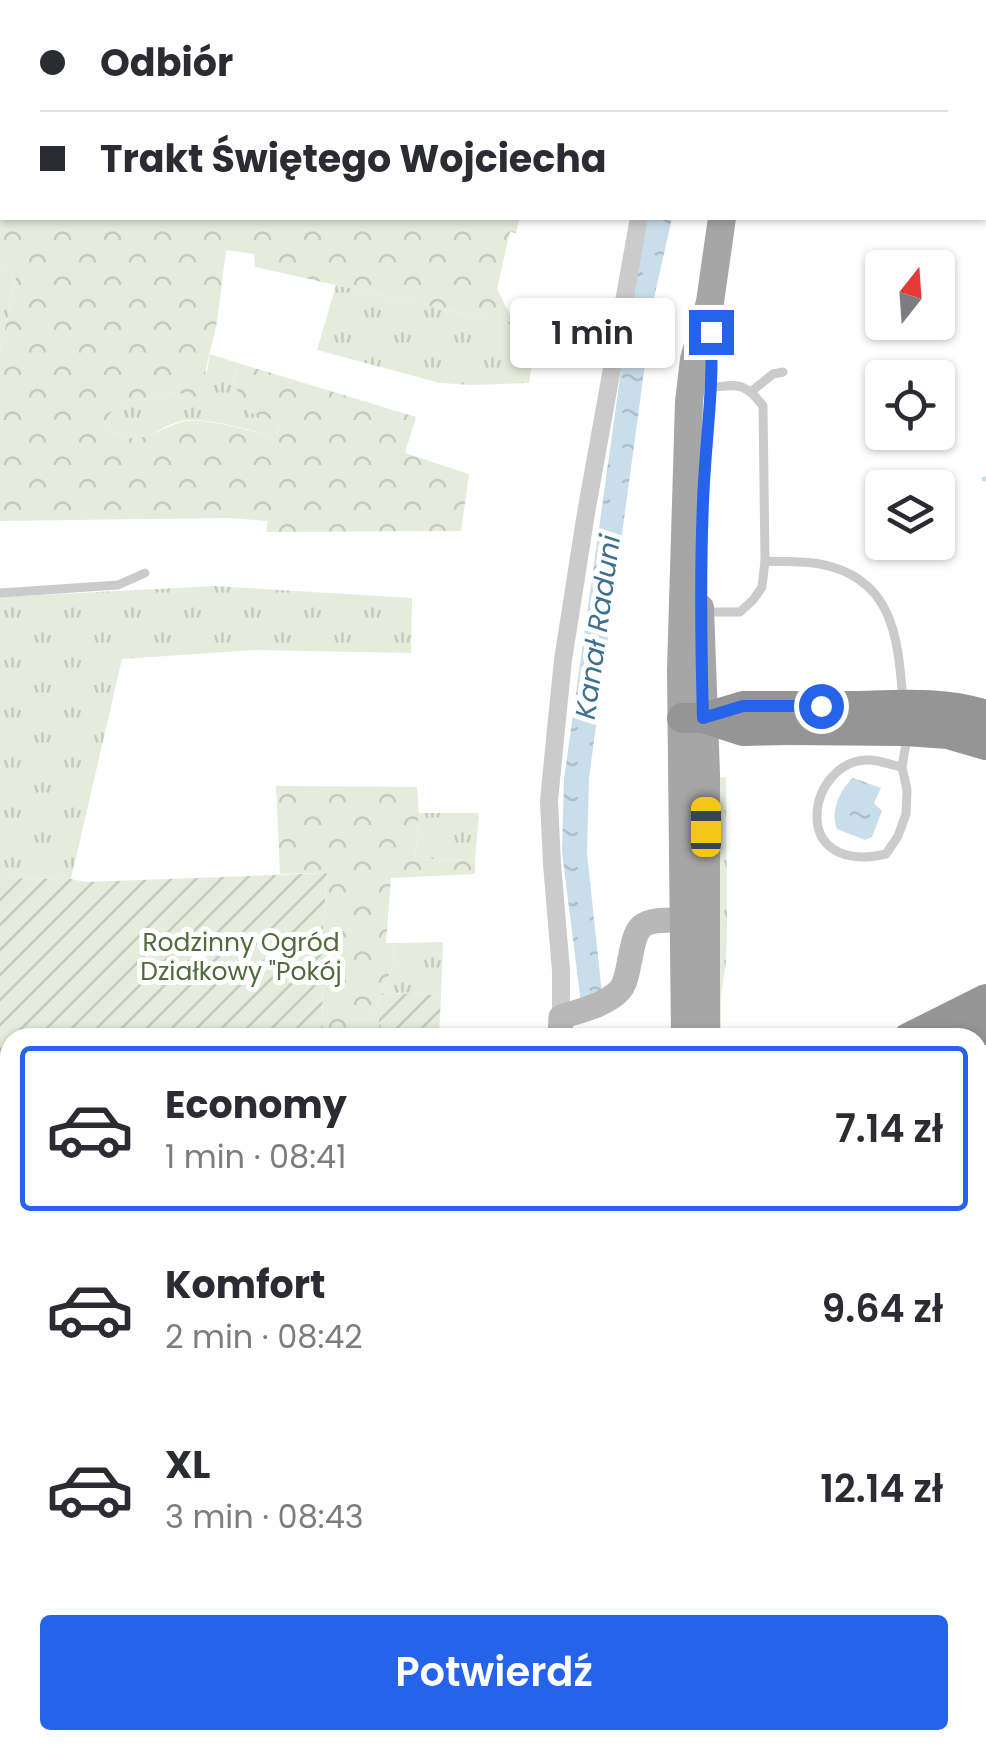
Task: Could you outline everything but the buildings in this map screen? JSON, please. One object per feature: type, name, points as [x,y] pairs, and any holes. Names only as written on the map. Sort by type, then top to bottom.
[{"type":"highway","points":[[693,718],[743,731],[788,718],[933,704],[986,715]]},
{"type":"highway","points":[[788,718],[925,732],[986,744]]},
{"type":"highway","points":[[928,1028],[986,998]]},
{"type":"main road","points":[[706,1028],[706,774],[681,670],[689,402],[722,220]]},
{"type":"main road","points":[[685,1028],[682,920],[712,362],[710,302]]},
{"type":"street","points":[[639,220],[563,660],[549,802],[566,1022],[623,986],[636,932],[643,924],[682,920]]},
{"type":"lane","points":[[752,391],[773,374],[782,372]]},
{"type":"lane","points":[[700,611],[740,612],[762,588],[764,561],[763,406],[752,391],[732,384],[709,388]]},
{"type":"lane","points":[[764,561],[829,566],[858,580],[881,602],[898,646],[907,743],[902,767],[908,790],[906,814],[886,854],[868,858],[845,855],[826,846],[816,826],[817,804],[830,779],[848,764],[869,760],[902,767]]},
{"type":"lane","points":[[0,593],[118,585],[145,573]]},
{"type":"green space","points":[[0,220],[519,220],[516,233],[510,232],[497,289],[515,325],[255,267],[254,254],[226,250],[217,322],[199,398],[176,392],[128,402],[110,413],[109,430],[129,438],[191,421],[275,436],[281,422],[251,413],[233,383],[238,363],[416,417],[405,453],[469,474],[461,531],[266,532],[268,521],[227,518],[0,521],[0,353],[16,278],[0,262]]},
{"type":"green space","points":[[0,262],[16,278],[0,353]]},
{"type":"green space","points":[[336,285],[515,325],[533,355],[529,383],[440,383],[317,350]]},
{"type":"green space","points":[[210,354],[238,363],[233,383],[281,422],[275,436],[190,420],[143,437],[122,436],[109,430],[110,413],[128,402],[176,392],[207,371]]},
{"type":"green space","points":[[215,586],[412,598],[411,653],[254,650],[122,659],[71,879],[0,878],[0,597]]},
{"type":"green space","points":[[726,777],[727,925],[721,1028],[714,1028],[720,904],[718,778]]},
{"type":"green space","points":[[276,786],[417,787],[415,859],[475,860],[475,874],[391,878],[386,943],[394,943],[393,965],[375,1010],[382,1028],[323,1028],[322,943],[327,873],[280,874]]},
{"type":"green space","points":[[419,813],[479,813],[475,860],[415,859]]},
{"type":"green space","name":"Rodzinny Ogród Działkowy \"Pokój","points":[[327,873],[322,943],[323,1028],[0,1028],[0,878],[86,882]]},
{"type":"green space","points":[[443,942],[441,995],[382,993],[393,965],[394,943]]},
{"type":"green space","points":[[382,993],[441,995],[439,1028],[382,1028],[375,1010]]},
{"type":"water","name":"Kanał Raduni","points":[[648,220],[672,220],[654,298],[589,778],[587,853],[602,994],[581,1003],[562,852],[564,779],[631,299]]},
{"type":"water","points":[[853,778],[881,788],[874,803],[882,811],[872,837],[865,840],[837,829],[835,822],[838,801]]},
{"type":"route","points":[[711,332],[700,611],[703,718],[743,706],[821,706]]}]
